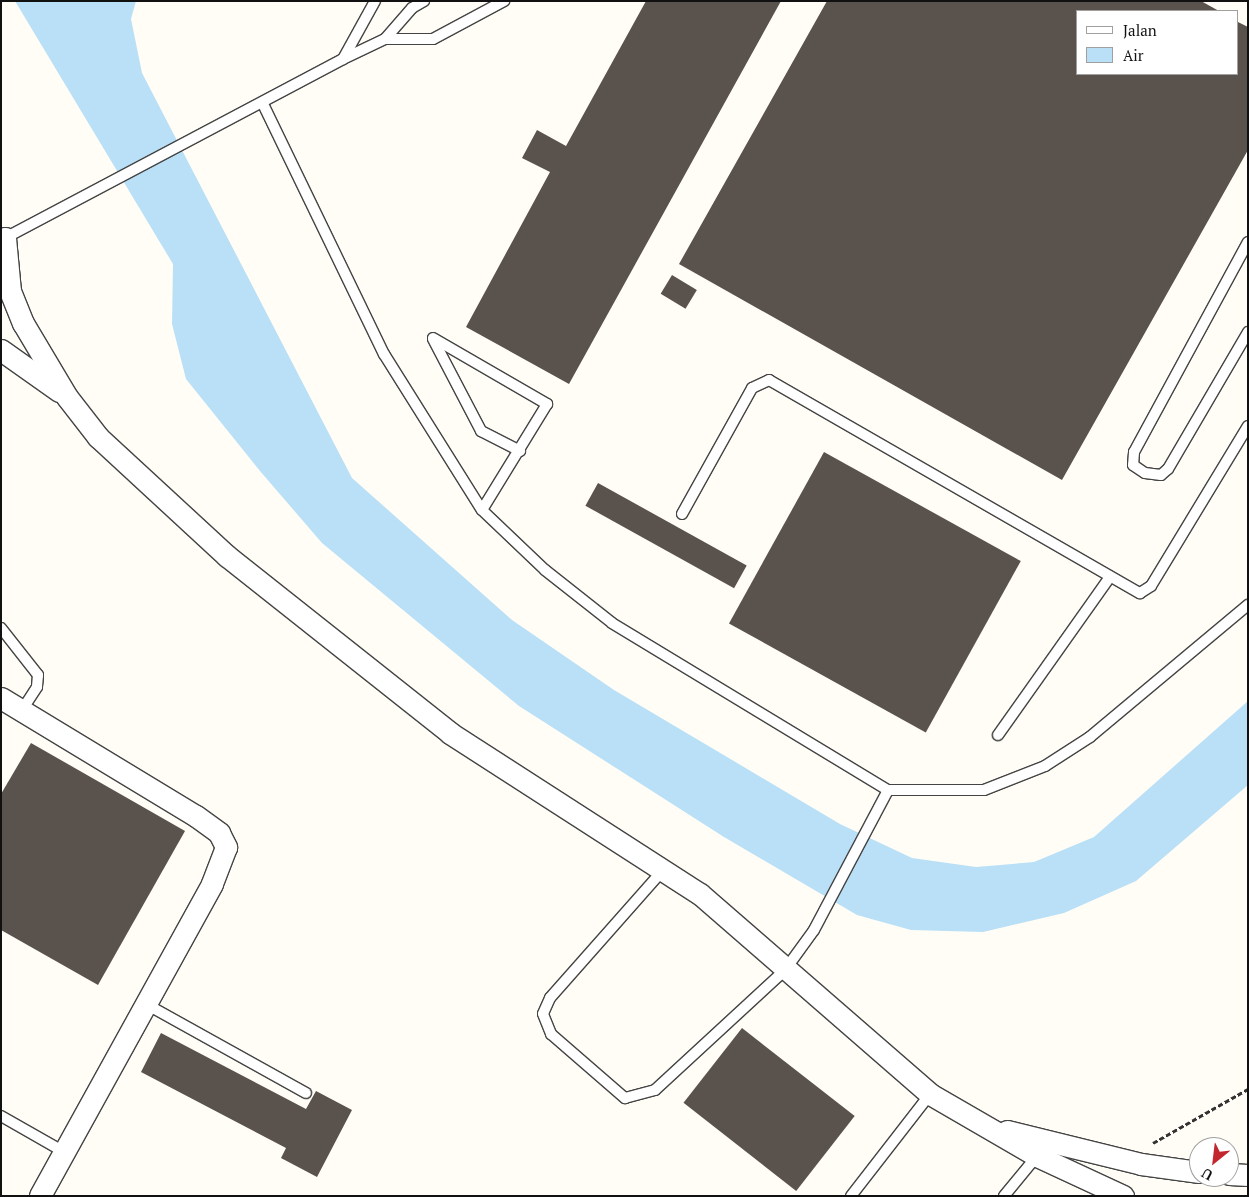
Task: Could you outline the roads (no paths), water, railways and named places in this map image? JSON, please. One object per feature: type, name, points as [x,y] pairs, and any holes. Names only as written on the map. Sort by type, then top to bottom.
[{"type":"street","points":[[3,239],[10,291],[23,323],[67,397],[98,437],[135,474],[320,633],[486,758],[666,868],[930,1094],[976,1123],[1037,1156],[1122,1196]]},
{"type":"street","points":[[1,350],[67,397]]},
{"type":"street","points":[[1,698],[196,816],[224,839],[225,855],[212,884],[40,1196]]},
{"type":"street","points":[[976,1123],[1123,1160],[1189,1170]]},
{"type":"lane","points":[[343,59],[375,1]]},
{"type":"lane","points":[[3,239],[200,139],[343,59],[385,38],[412,8],[424,1]]},
{"type":"lane","points":[[385,38],[432,39],[504,1]]},
{"type":"lane","points":[[263,104],[384,354],[482,510],[545,570],[612,623],[888,790],[984,790],[1045,766],[1090,737],[1248,605]]},
{"type":"lane","points":[[1248,242],[1134,452],[1133,465],[1145,473],[1160,475],[1168,469],[1248,332]]},
{"type":"lane","points":[[482,510],[520,451],[547,404],[433,338],[481,431],[520,451]]},
{"type":"lane","points":[[682,514],[752,388],[769,380],[1140,593],[1151,586],[1248,426]]},
{"type":"lane","points":[[998,735],[1110,577]]},
{"type":"lane","points":[[1,628],[38,675],[37,686],[22,710]]},
{"type":"lane","points":[[666,868],[550,998],[543,1014],[551,1034],[616,1095],[634,1098],[654,1090],[785,970],[814,930],[888,790]]},
{"type":"lane","points":[[146,1004],[306,1093]]},
{"type":"lane","points":[[851,1196],[930,1094]]},
{"type":"lane","points":[[1,1116],[64,1152]]},
{"type":"lane","points":[[1004,1196],[1037,1156]]},
{"type":"water","points":[[15,1],[136,1],[131,19],[142,73],[352,478],[512,620],[614,690],[840,824],[912,858],[976,867],[1034,862],[1094,837],[1248,701],[1248,785],[1136,881],[1064,913],[983,932],[911,930],[857,915],[724,837],[519,706],[322,543],[260,471],[186,379],[172,324],[173,264]]}]
